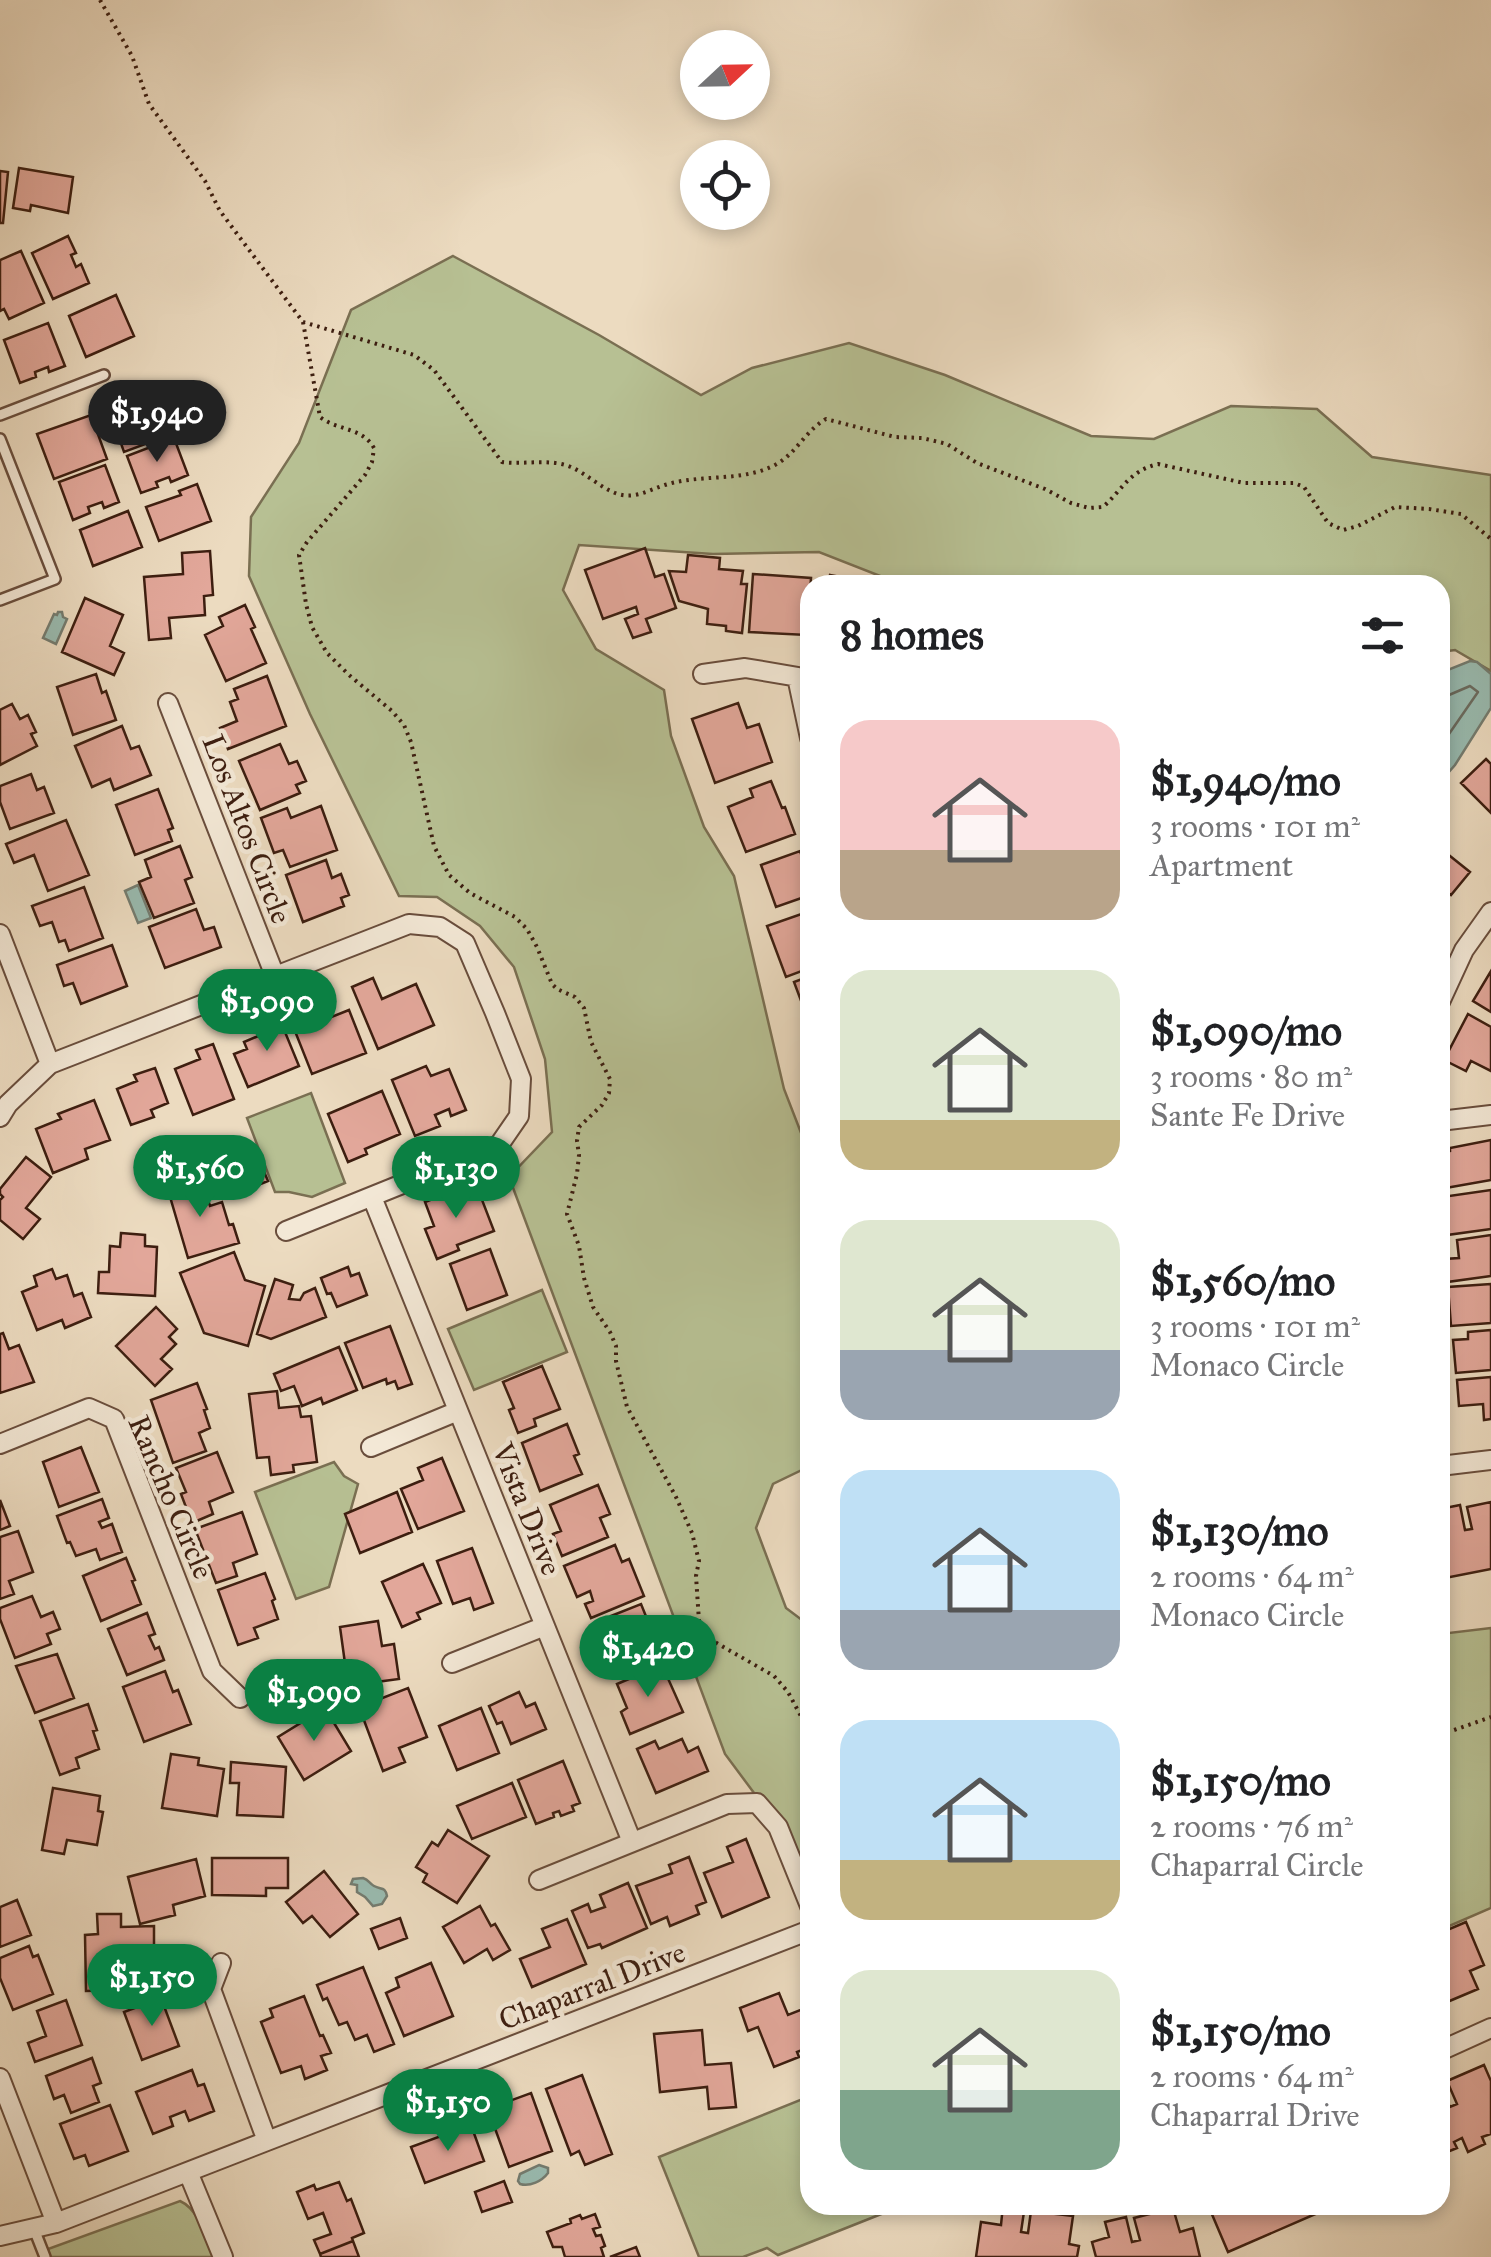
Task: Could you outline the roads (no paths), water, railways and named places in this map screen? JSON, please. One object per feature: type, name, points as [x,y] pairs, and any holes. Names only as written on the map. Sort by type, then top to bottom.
[{"type":"street","points":[[704,674],[744,668],[800,677]]},
{"type":"street","name":"Los Altos Circle","points":[[168,702],[275,976]]},
{"type":"street","points":[[1450,980],[1464,950],[1491,912]]},
{"type":"street","points":[[0,1117],[8,1104],[50,1064],[409,924],[440,926],[465,943],[521,1079],[519,1116],[499,1145],[286,1232]]},
{"type":"street","points":[[0,934],[50,1064]]},
{"type":"street","points":[[1450,1121],[1491,1115]]},
{"type":"street","name":"Vista Drive","points":[[372,1196],[632,1842]]},
{"type":"street","name":"Rancho Circle","points":[[0,1444],[90,1408],[114,1419],[212,1671],[240,1698]]},
{"type":"street","points":[[371,1447],[458,1411]]},
{"type":"street","points":[[1450,1465],[1491,1460]]},
{"type":"street","points":[[452,1663],[545,1626]]},
{"type":"street","points":[[539,1880],[727,1804],[757,1803],[778,1827],[800,1881]]},
{"type":"street","name":"Chaparral Drive","points":[[0,2236],[56,2223],[800,1934]]},
{"type":"street","points":[[221,1963],[211,1990],[267,2141]]},
{"type":"street","points":[[1450,2046],[1491,2028]]},
{"type":"street","points":[[0,2078],[56,2223]]},
{"type":"street","points":[[188,2172],[223,2257]]},
{"type":"lane","points":[[0,416],[104,374]]},
{"type":"lane","points":[[0,439],[55,579],[0,600]]},
{"type":"lane","points":[[34,2229],[44,2257]]},
{"type":"water","points":[[58,612],[67,619],[56,644],[43,638]]},
{"type":"water","points":[[1470,661],[1491,674],[1491,708],[1450,771],[1450,669]]},
{"type":"water","points":[[138,885],[151,918],[138,923],[125,891]]},
{"type":"water","points":[[363,1878],[385,1891],[387,1896],[382,1904],[373,1906],[357,1892],[357,1885],[351,1884],[353,1879]]},
{"type":"water","points":[[539,2165],[548,2168],[548,2173],[532,2184],[520,2184],[520,2174]]}]
